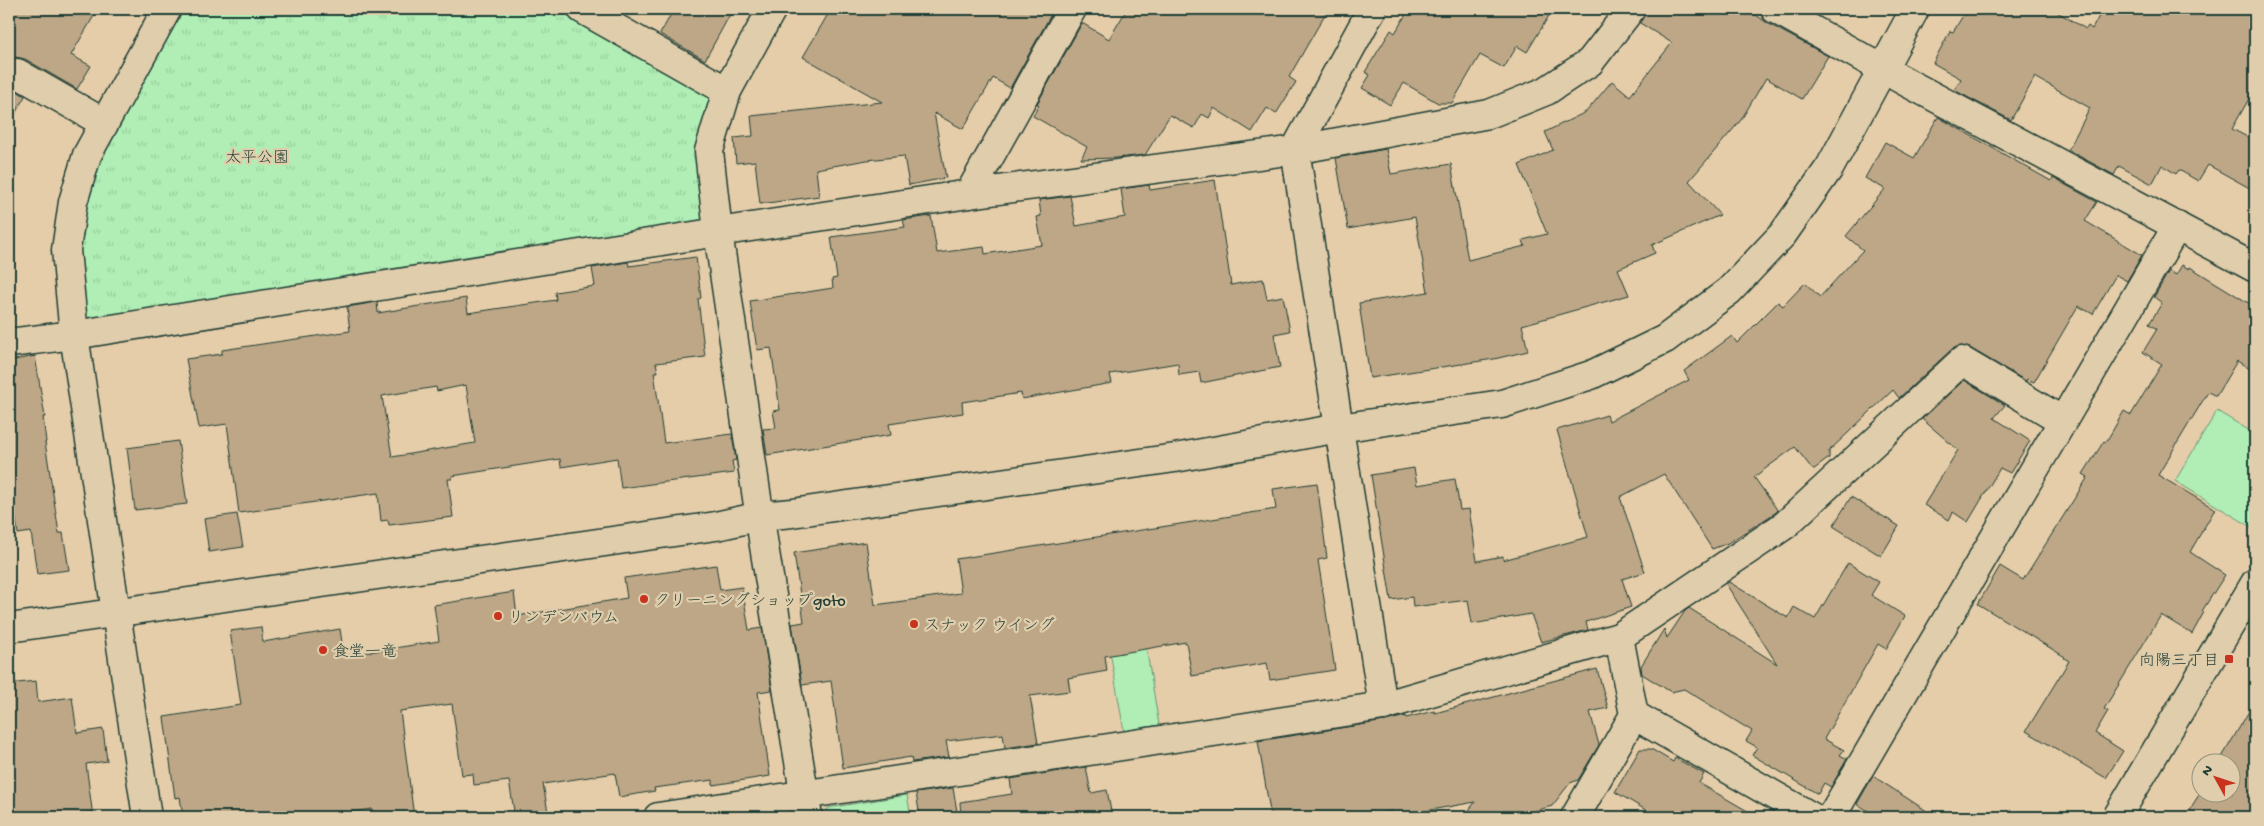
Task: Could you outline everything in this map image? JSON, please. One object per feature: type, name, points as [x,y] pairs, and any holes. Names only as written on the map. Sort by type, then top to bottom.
[{"type":"street","points":[[147,817],[74,335],[66,250],[74,202],[87,155],[167,9]]},
{"type":"street","points":[[582,9],[727,90]]},
{"type":"street","points":[[772,9],[727,90],[709,151],[718,232],[806,806]]},
{"type":"street","points":[[970,194],[1072,9]]},
{"type":"street","points":[[1372,9],[1295,150],[1383,706]]},
{"type":"street","points":[[9,343],[74,335],[718,232],[970,194],[1295,150],[1489,114],[1546,91],[1590,62],[1632,9]]},
{"type":"street","points":[[1775,9],[1883,69],[2255,268]]},
{"type":"street","points":[[9,628],[716,526],[761,516],[1175,458],[1339,428],[1502,404],[1591,374],[1665,339],[1729,291],[1783,234],[1830,167],[1915,9]]},
{"type":"street","points":[[17,73],[104,123]]},
{"type":"street","points":[[1832,817],[2177,226]]},
{"type":"street","points":[[658,817],[806,806],[1383,706],[1619,637],[1785,525],[1962,361],[2063,422]]},
{"type":"street","points":[[2117,817],[2255,583]]},
{"type":"street","points":[[1575,817],[1634,715],[1619,637]]},
{"type":"street","points":[[1634,715],[1812,817]]},
{"type":"green space","name":"太平公園","points":[[167,9],[582,9],[727,91],[709,151],[718,232],[74,335],[73,202]]},
{"type":"green space","points":[[2217,411],[2255,434],[2255,529],[2175,481]]},
{"type":"green space","points":[[1145,640],[1159,725],[1124,731],[1109,646]]},
{"type":"green space","points":[[907,795],[911,817],[825,817],[828,808]]},
{"type":"building","points":[[9,9],[98,9],[71,55],[91,66],[77,89],[25,59],[16,57],[9,60]]},
{"type":"building","points":[[674,9],[733,9],[705,60],[660,34]]},
{"type":"building","points":[[831,9],[1054,9],[1010,88],[993,78],[963,129],[934,113],[946,178],[909,185],[904,156],[867,160],[816,169],[819,196],[760,204],[755,161],[736,163],[734,138],[753,136],[751,116],[882,102],[803,57]]},
{"type":"building","points":[[1127,9],[1328,9],[1289,77],[1296,82],[1276,114],[1267,108],[1252,132],[1214,108],[1209,118],[1202,114],[1194,128],[1170,115],[1145,155],[1081,159],[1087,147],[1033,116],[1039,105],[1037,104],[1082,23],[1109,39]]},
{"type":"building","points":[[1409,9],[1553,9],[1527,52],[1517,46],[1504,68],[1480,55],[1452,103],[1438,103],[1404,83],[1390,105],[1362,88],[1370,75],[1365,72],[1391,30],[1395,33]]},
{"type":"building","points":[[1646,9],[1748,9],[1767,23],[1828,56],[1802,99],[1766,78],[1741,120],[1689,181],[1720,215],[1652,245],[1655,253],[1618,269],[1629,295],[1522,325],[1528,351],[1494,359],[1370,378],[1359,303],[1428,292],[1415,217],[1348,229],[1336,158],[1386,149],[1391,174],[1451,164],[1468,260],[1525,246],[1523,240],[1547,234],[1519,165],[1553,150],[1545,132],[1586,112],[1612,81],[1630,96],[1672,43],[1640,23]]},
{"type":"building","points":[[1967,9],[2052,9],[2086,29],[2088,26],[2092,29],[2103,9],[2255,9],[2255,88],[2232,129],[2255,141],[2255,191],[2208,165],[2198,181],[2179,170],[2176,174],[2162,165],[2152,184],[2119,166],[2114,175],[2068,150],[2090,108],[2035,77],[2011,120],[1954,90],[1961,79],[1933,63],[1950,31],[1953,32]]},
{"type":"building","points":[[9,86],[25,96],[9,125]]},
{"type":"building","points":[[1938,117],[2051,181],[2053,178],[2097,202],[2085,221],[2142,255],[2127,281],[2116,275],[2093,314],[2078,306],[2034,382],[2027,379],[2026,381],[1970,348],[1961,346],[1952,349],[1899,398],[1893,390],[1829,451],[1829,458],[1813,470],[1795,447],[1754,477],[1778,511],[1728,543],[1712,549],[1664,474],[1620,497],[1645,572],[1622,579],[1631,607],[1586,622],[1588,630],[1541,642],[1531,614],[1472,624],[1468,600],[1413,607],[1412,597],[1391,600],[1371,475],[1414,468],[1417,485],[1455,479],[1460,510],[1469,509],[1477,561],[1503,556],[1503,560],[1588,537],[1557,430],[1607,415],[1609,421],[1689,380],[1684,371],[1732,336],[1737,343],[1778,302],[1783,306],[1805,283],[1820,297],[1863,250],[1846,236],[1885,189],[1865,178],[1885,142],[1914,158]]},
{"type":"building","points":[[1215,180],[1231,285],[1263,279],[1267,299],[1283,296],[1290,331],[1274,334],[1280,367],[1201,383],[1199,372],[1179,375],[1178,363],[1110,374],[1112,383],[1022,399],[1021,393],[962,402],[963,413],[889,424],[891,435],[767,455],[763,429],[776,428],[773,411],[780,410],[771,348],[757,350],[750,301],[833,288],[832,279],[837,278],[831,237],[905,227],[903,220],[931,216],[937,253],[984,247],[985,254],[1042,245],[1037,217],[1041,216],[1039,200],[1070,196],[1076,226],[1125,217],[1121,189],[1149,185],[1150,190]]},
{"type":"building","points":[[696,257],[701,298],[698,299],[705,357],[656,363],[658,372],[654,372],[664,443],[732,434],[736,460],[732,461],[734,473],[621,488],[617,458],[561,467],[560,459],[452,476],[452,479],[448,479],[453,517],[389,525],[388,520],[381,521],[378,493],[239,513],[227,424],[199,428],[186,359],[222,354],[222,350],[350,331],[347,307],[377,302],[378,313],[466,298],[468,313],[556,300],[555,292],[595,286],[592,268],[628,262],[629,266]],"holes":[[[466,385],[475,443],[392,457],[382,396],[436,387],[437,391]]]},
{"type":"building","points":[[2182,265],[2189,269],[2190,267],[2255,307],[2255,372],[2237,361],[2216,396],[2208,392],[2158,475],[2215,509],[2190,552],[2225,575],[2202,611],[2204,612],[2192,634],[2161,615],[2104,709],[2108,711],[2095,733],[2123,751],[2106,778],[2026,731],[2069,661],[1978,604],[2000,566],[2023,580],[2088,477],[2083,474],[2104,441],[2106,442],[2124,411],[2131,415],[2162,364],[2143,352],[2157,329],[2149,324],[2162,303],[2154,297],[2169,271],[2176,275]]},
{"type":"building","points":[[35,356],[45,417],[43,417],[45,442],[59,533],[63,533],[69,570],[37,574],[31,532],[18,534],[9,474],[9,361]]},
{"type":"building","points":[[1964,380],[2005,405],[1994,418],[2030,441],[2010,473],[2000,468],[1968,522],[1953,512],[1949,520],[1924,505],[1958,450],[1922,419]]},
{"type":"building","points":[[178,441],[187,504],[135,510],[127,448]]},
{"type":"building","points":[[1317,483],[1327,558],[1318,560],[1335,670],[1270,680],[1267,663],[1192,676],[1186,642],[1105,656],[1107,671],[1068,678],[1070,691],[1030,696],[1038,743],[1005,748],[1003,734],[946,741],[949,757],[912,762],[911,757],[843,768],[831,681],[802,685],[792,624],[804,622],[794,553],[866,542],[875,605],[961,593],[956,559],[1276,509],[1273,489]]},
{"type":"building","points":[[1851,497],[1899,526],[1881,556],[1833,526]]},
{"type":"building","points":[[237,514],[243,547],[209,552],[204,519]]},
{"type":"building","points":[[1848,563],[1879,582],[1871,595],[1905,616],[1886,649],[1878,644],[1824,739],[1844,750],[1840,755],[1847,759],[1831,787],[1824,783],[1818,794],[1752,755],[1757,747],[1746,741],[1752,731],[1684,689],[1671,692],[1642,674],[1641,666],[1664,629],[1667,638],[1689,608],[1777,664],[1726,584],[1729,582],[1788,618],[1794,607],[1815,619]]},
{"type":"building","points":[[716,565],[720,590],[742,587],[749,630],[762,628],[772,690],[758,692],[770,776],[713,785],[713,780],[654,788],[655,791],[619,797],[615,773],[543,784],[548,812],[515,817],[509,781],[474,785],[473,774],[462,775],[452,704],[400,711],[414,817],[373,817],[372,809],[317,817],[183,817],[180,797],[175,798],[164,717],[241,705],[230,631],[261,627],[263,642],[340,629],[344,656],[439,641],[434,605],[514,592],[517,616],[627,598],[624,578]]},
{"type":"building","points":[[1597,669],[1608,708],[1590,712],[1599,745],[1578,780],[1570,783],[1552,806],[1514,817],[1464,817],[1475,802],[1392,817],[1391,811],[1358,817],[1271,817],[1258,741],[1406,716],[1406,718],[1434,711],[1435,713]]},
{"type":"building","points":[[36,681],[38,702],[72,697],[77,733],[103,729],[107,761],[86,764],[93,817],[9,817],[9,684]]},
{"type":"building","points":[[2255,701],[2255,817],[2185,817],[2193,804],[2242,804],[2242,754],[2224,754]]},
{"type":"building","points":[[1640,749],[1651,749],[1673,762],[1675,758],[1704,774],[1699,783],[1758,817],[1658,817],[1615,792]]},
{"type":"building","points":[[1086,767],[1091,793],[1107,790],[1112,817],[961,817],[960,802],[1012,794],[1010,779]]},
{"type":"building","points":[[1873,776],[1936,817],[1878,817],[1857,804]]},
{"type":"building","points":[[953,788],[958,817],[920,817],[916,793]]},
{"type":"place","name":"クリーニングショップgoto","points":[[644,599]]},
{"type":"place","name":"リンデンバウム","points":[[498,616]]},
{"type":"place","name":"スナック ウイング","points":[[914,624]]},
{"type":"place","name":"食堂一竜","points":[[323,650]]},
{"type":"place","name":"向陽三丁目","points":[[2229,659]]}]
